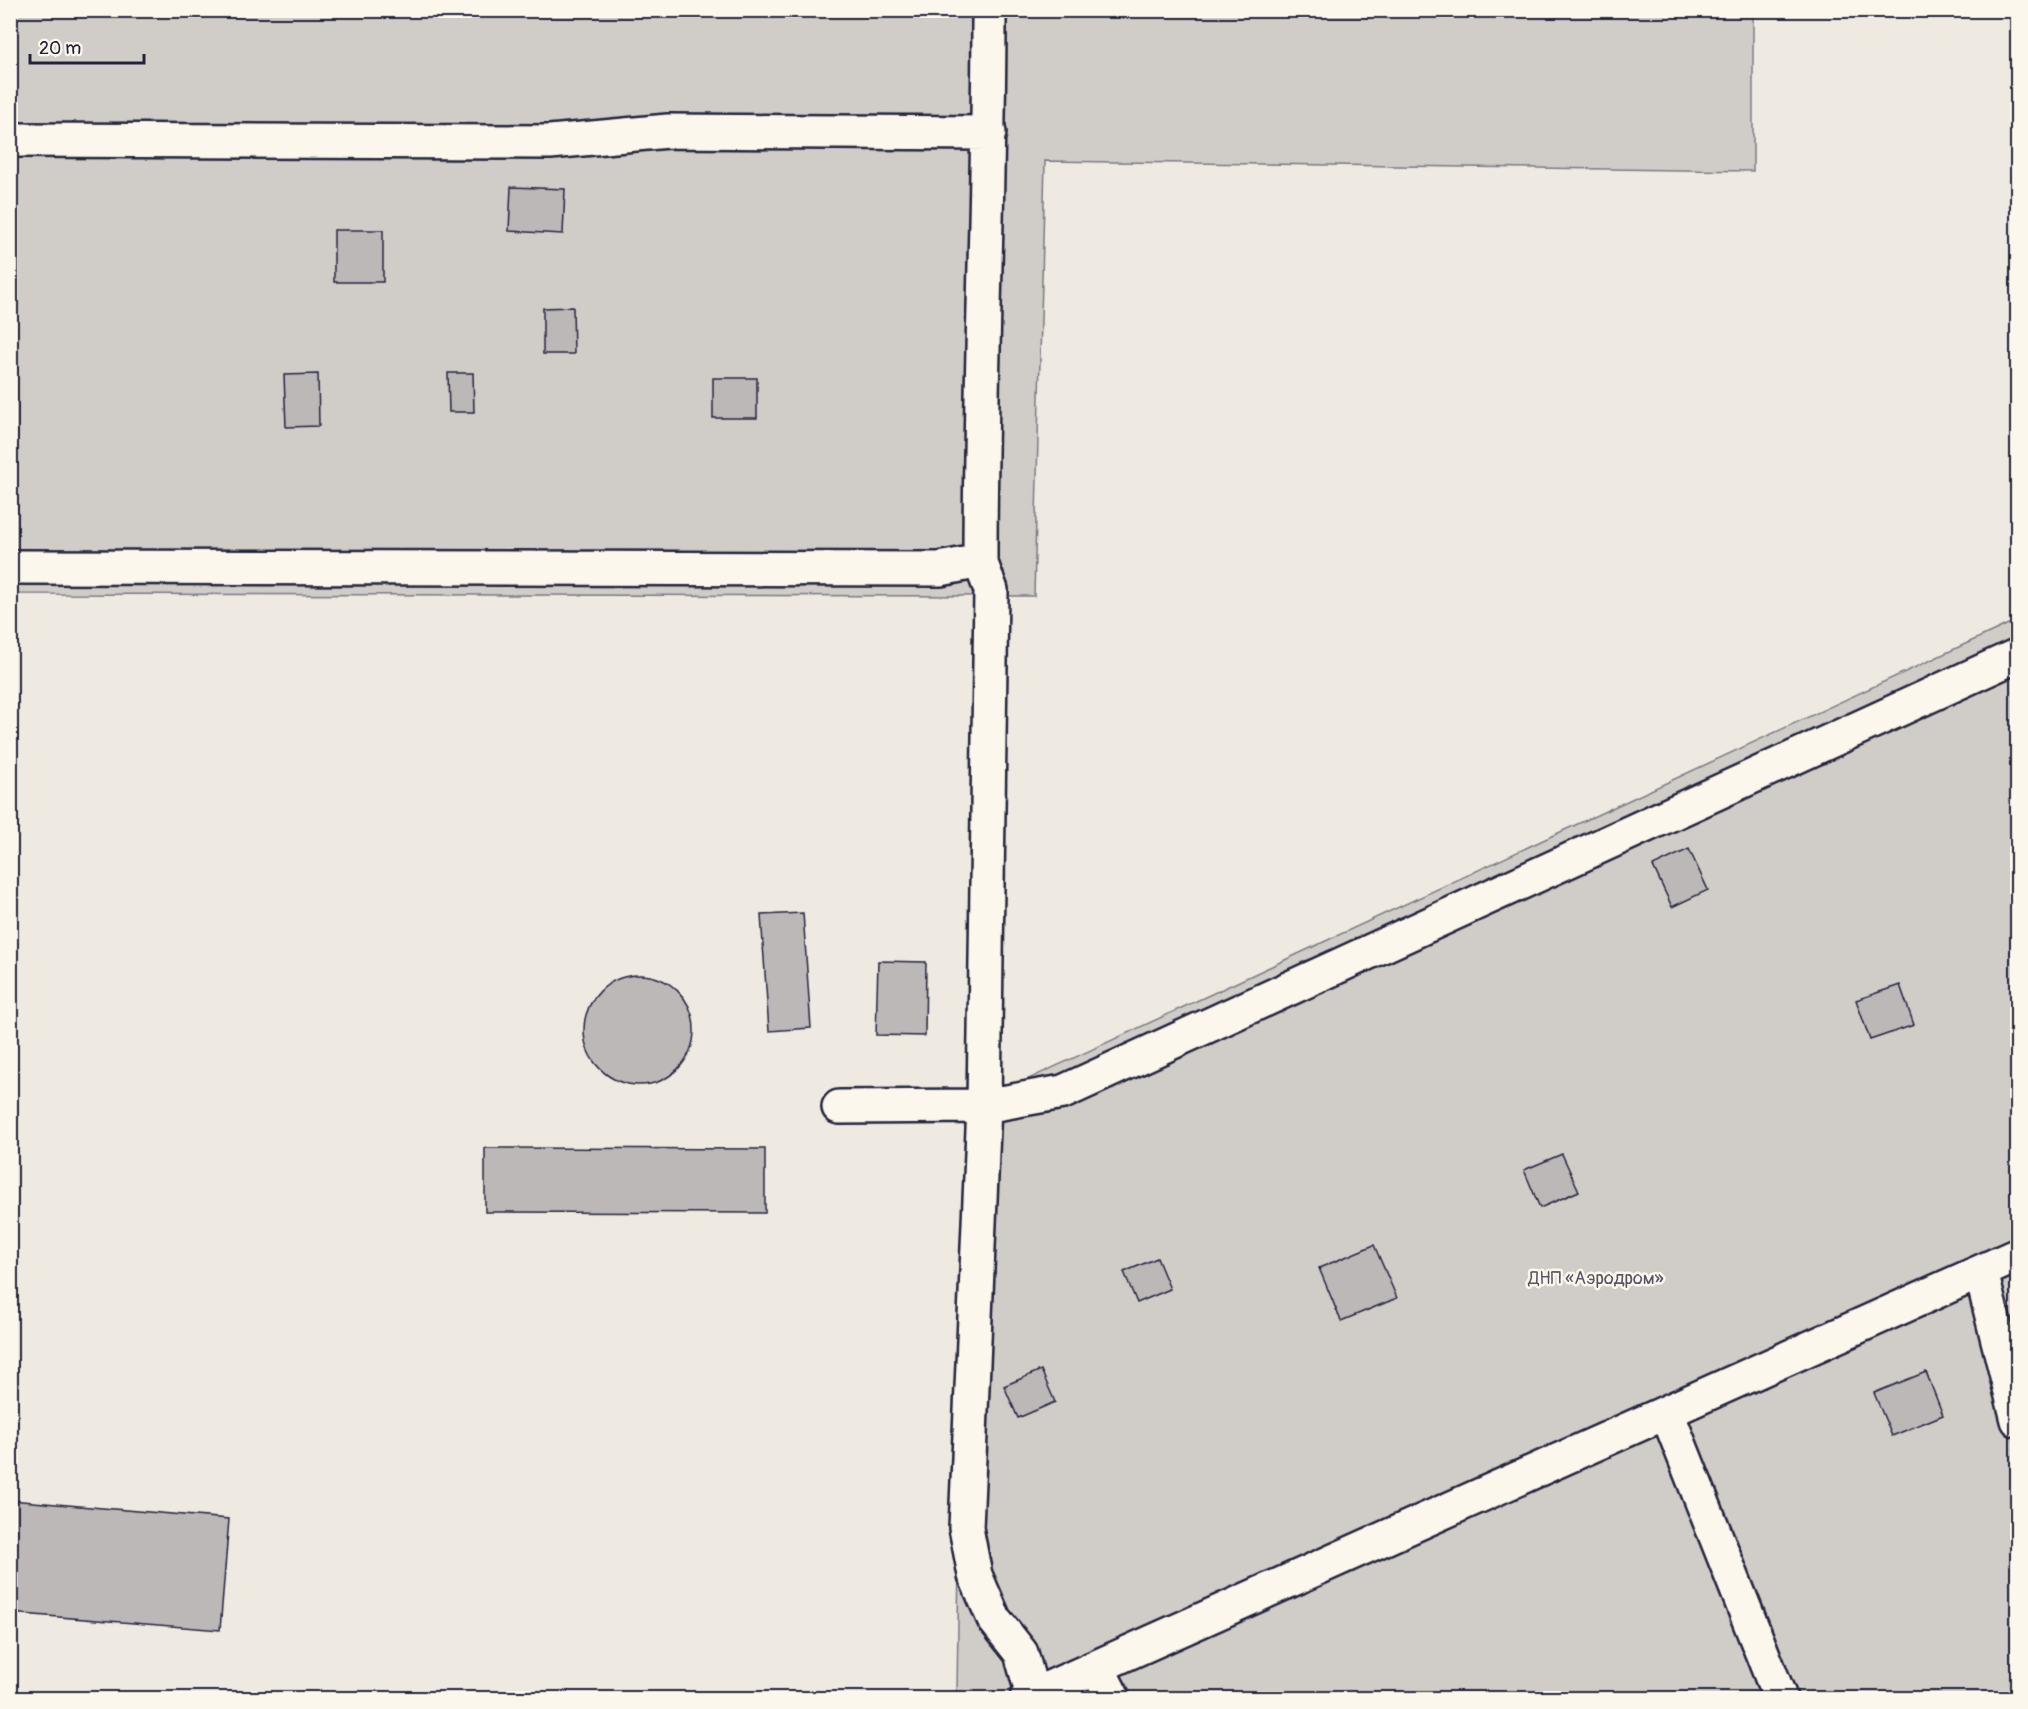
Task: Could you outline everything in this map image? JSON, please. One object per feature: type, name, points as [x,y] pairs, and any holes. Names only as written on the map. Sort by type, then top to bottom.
[{"type":"street","points":[[989,10],[989,133],[980,474],[980,561],[991,590],[984,1106],[966,1528],[975,1575],[994,1619],[1021,1653],[1030,1697],[2018,1255]]},
{"type":"street","points":[[10,140],[550,142],[668,131],[989,133]]},
{"type":"street","points":[[10,567],[940,569],[980,561]]},
{"type":"street","points":[[839,1107],[984,1106],[1063,1092],[2018,655]]},
{"type":"street","points":[[1981,1272],[2018,1420]]},
{"type":"street","points":[[1667,1413],[1780,1698]]},
{"type":"street","points":[[1097,1667],[1113,1698]]},
{"type":"green space","points":[[11,11],[1753,11],[1753,171],[1045,161],[1034,596],[11,594]]},
{"type":"green space","name":"ДНП «Аэродром»","points":[[2017,620],[2017,1698],[941,1698],[957,1691],[966,1108]]},
{"type":"building","points":[[511,187],[565,189],[563,234],[509,231]]},
{"type":"building","points":[[334,230],[383,230],[383,282],[334,282]]},
{"type":"building","points":[[573,307],[574,354],[543,354],[543,308]]},
{"type":"building","points":[[448,373],[473,373],[474,412],[449,412]]},
{"type":"building","points":[[318,374],[319,426],[286,427],[284,375]]},
{"type":"building","points":[[713,378],[757,378],[757,418],[713,418]]},
{"type":"building","points":[[1689,849],[1708,890],[1672,907],[1653,866]]},
{"type":"building","points":[[803,913],[811,1028],[769,1031],[761,915]]},
{"type":"building","points":[[878,961],[926,962],[925,1036],[876,1035]]},
{"type":"building","points":[[639,975],[660,979],[678,991],[690,1009],[694,1030],[690,1051],[678,1069],[660,1081],[639,1085],[618,1081],[600,1069],[588,1051],[584,1030],[588,1009],[600,991],[618,979]]},
{"type":"building","points":[[1900,985],[1914,1025],[1870,1040],[1856,1000]]},
{"type":"building","points":[[485,1148],[765,1149],[765,1213],[485,1212]]},
{"type":"building","points":[[1562,1154],[1579,1191],[1540,1208],[1524,1170]]},
{"type":"building","points":[[1374,1245],[1397,1298],[1341,1321],[1319,1268]]},
{"type":"building","points":[[1157,1258],[1170,1289],[1137,1303],[1124,1272]]},
{"type":"building","points":[[1041,1370],[1055,1402],[1018,1418],[1004,1386]]},
{"type":"building","points":[[1926,1372],[1943,1415],[1892,1436],[1874,1393]]},
{"type":"building","points":[[10,1500],[229,1519],[220,1630],[10,1613]]}]
